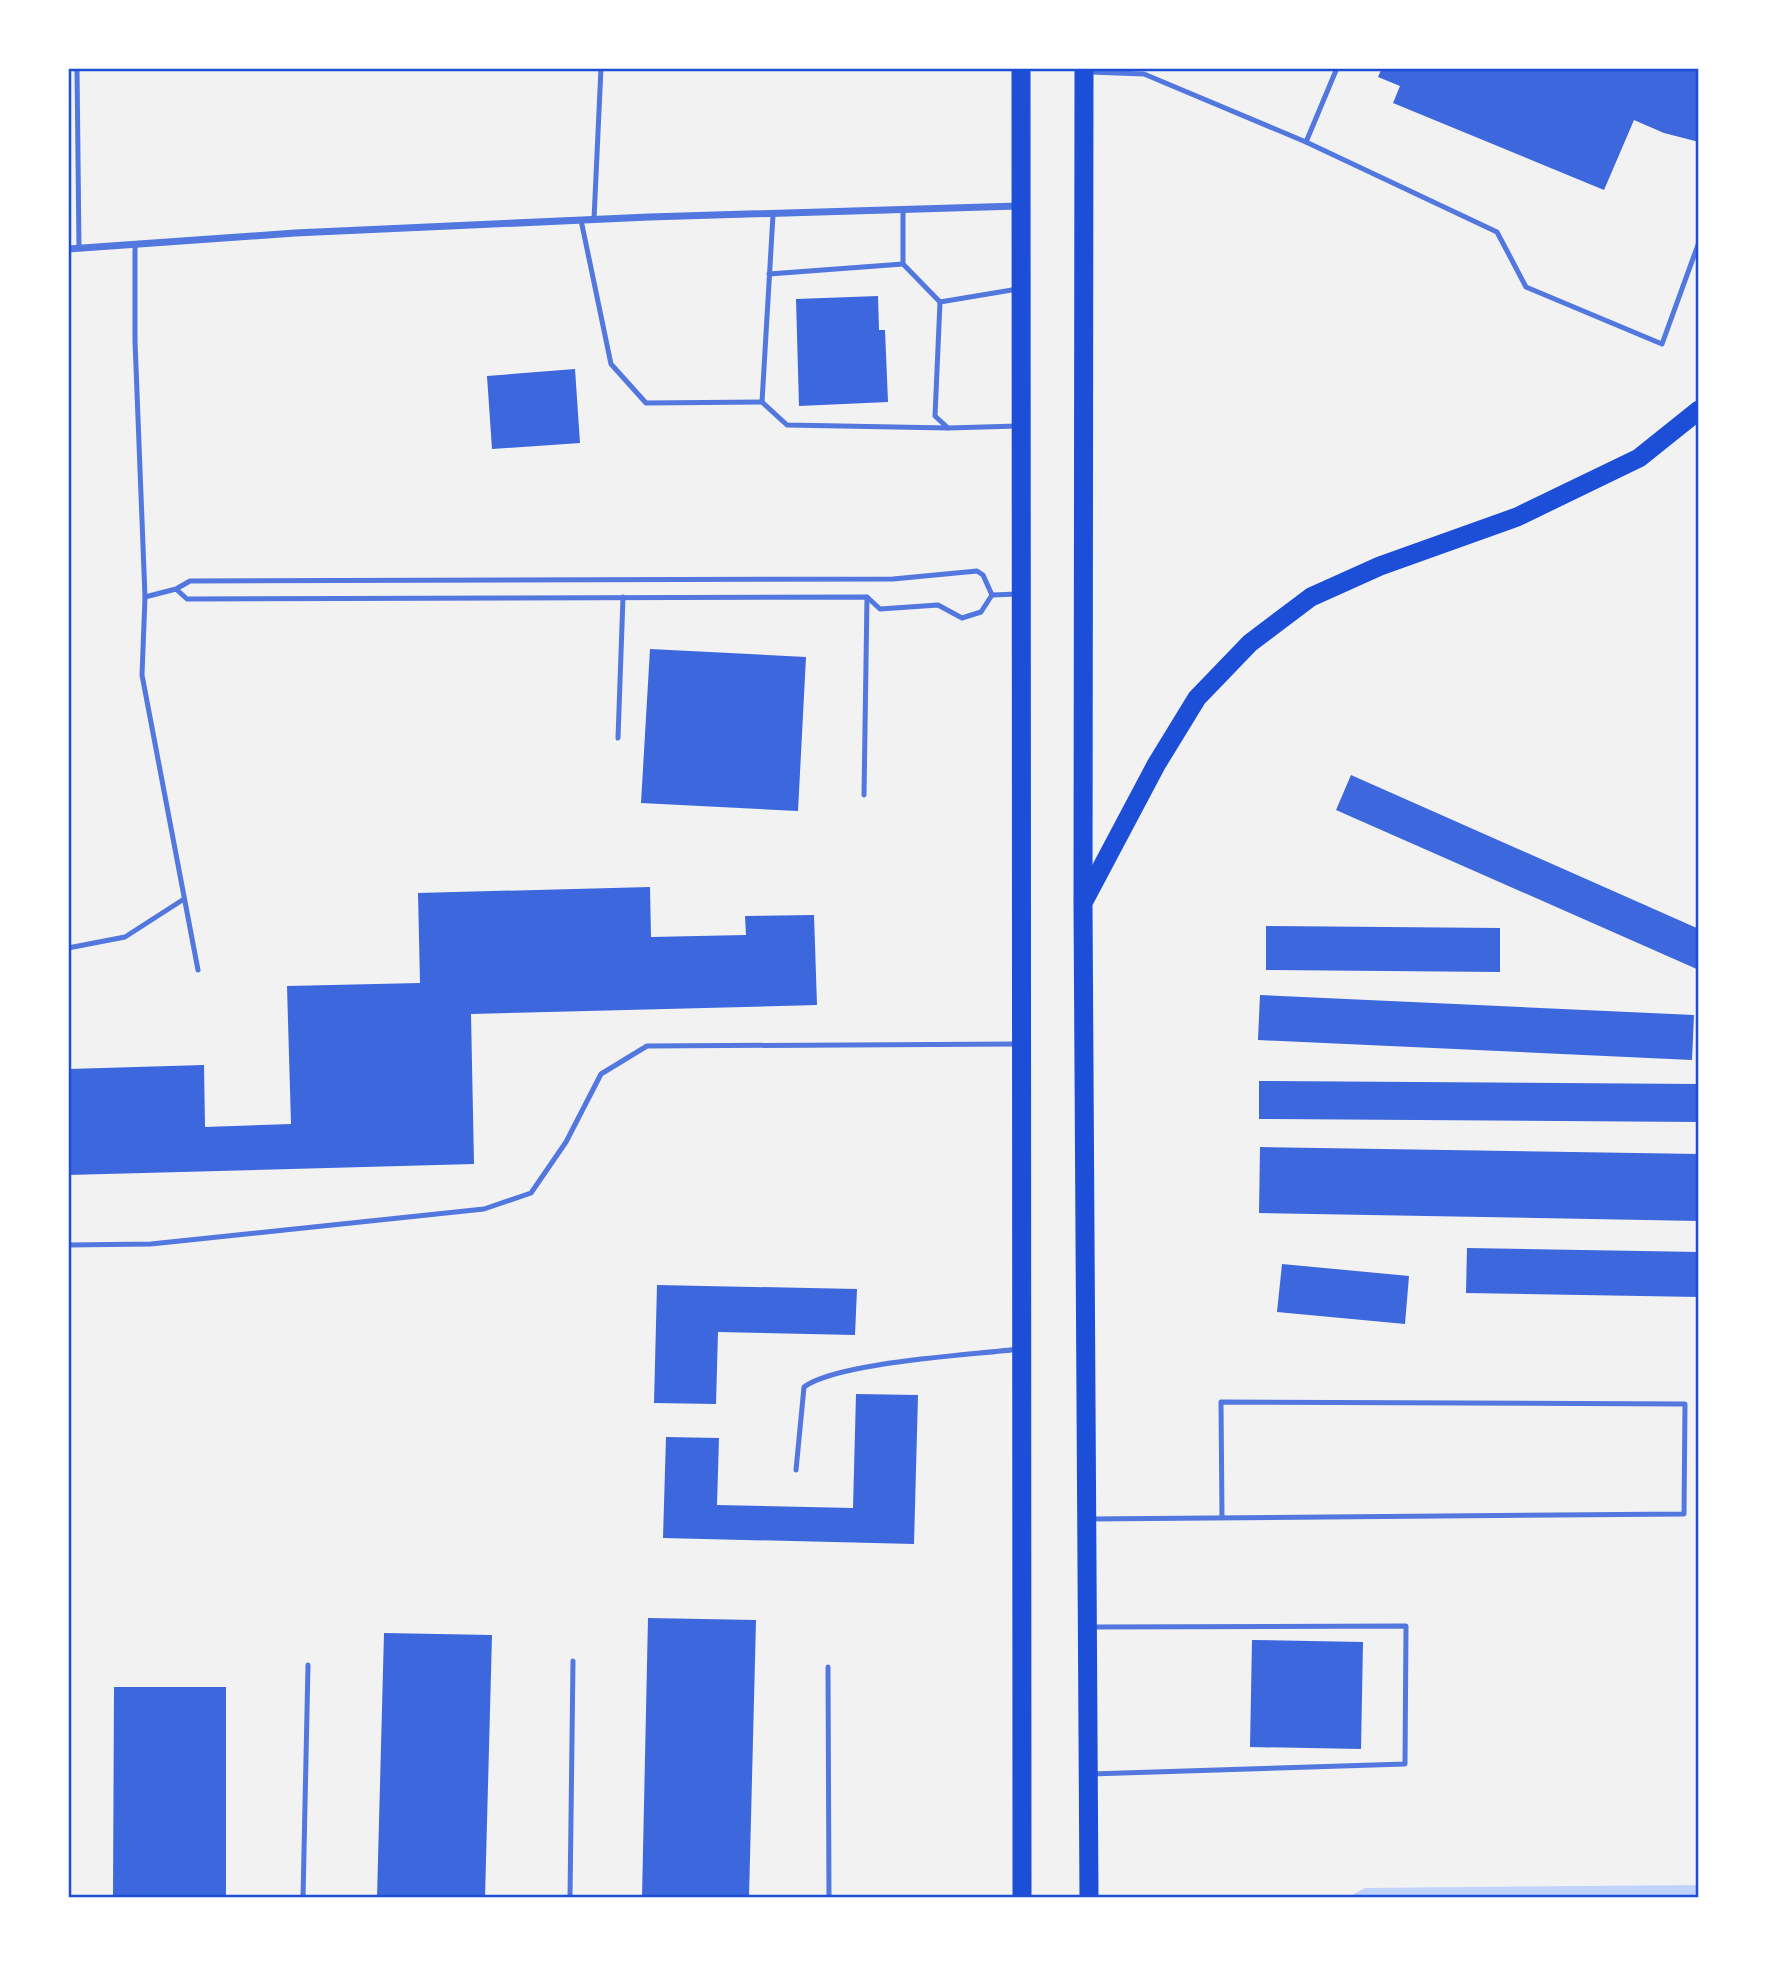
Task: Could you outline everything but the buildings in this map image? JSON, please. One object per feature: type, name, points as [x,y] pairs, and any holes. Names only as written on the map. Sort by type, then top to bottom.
[{"type":"highway","points":[[1021,68],[1022,1898]]},
{"type":"highway","points":[[1084,70],[1083,903],[1089,1898]]},
{"type":"highway","points":[[1083,903],[1156,765],[1196,698],[1250,643],[1311,597],[1380,566],[1517,517],[1639,458],[1690,420],[1699,410]]},
{"type":"street","points":[[68,248],[295,233],[594,219],[1021,206]]},
{"type":"lane","points":[[77,68],[79,248]]},
{"type":"lane","points":[[594,219],[601,68]]},
{"type":"lane","points":[[1306,142],[1337,68]]},
{"type":"lane","points":[[1084,70],[1144,74],[1306,142],[1497,232],[1527,288],[1662,344],[1699,242]]},
{"type":"lane","points":[[903,210],[903,264],[940,302],[935,416],[948,428]]},
{"type":"lane","points":[[762,402],[773,215]]},
{"type":"lane","points":[[581,220],[611,364],[646,403],[762,402],[787,425],[948,428],[1021,426]]},
{"type":"lane","points":[[135,244],[135,341],[145,597],[142,675],[198,970]]},
{"type":"lane","points":[[769,274],[903,264]]},
{"type":"lane","points":[[940,302],[1021,289]]},
{"type":"lane","points":[[145,597],[176,589],[190,581],[879,580],[977,571],[983,575],[992,595]]},
{"type":"lane","points":[[176,589],[187,599],[867,597],[880,609],[938,605],[961,618],[981,612],[992,595]]},
{"type":"lane","points":[[992,595],[1021,594]]},
{"type":"lane","points":[[618,738],[623,597]]},
{"type":"lane","points":[[864,795],[867,597]]},
{"type":"lane","points":[[68,948],[125,937],[184,899]]},
{"type":"lane","points":[[68,1245],[152,1244],[484,1209],[531,1193],[566,1142],[601,1073],[647,1046],[1022,1044]]},
{"type":"lane","points":[[796,1470],[804,1387],[813,1380],[858,1369],[1022,1348]]},
{"type":"lane","points":[[1085,1519],[1222,1518],[1684,1514],[1685,1404],[1221,1402],[1222,1518]]},
{"type":"lane","points":[[1087,1628],[1406,1626],[1405,1764],[1088,1774]]},
{"type":"lane","points":[[570,1898],[573,1661]]},
{"type":"lane","points":[[303,1898],[308,1665]]},
{"type":"lane","points":[[828,1667],[829,1898]]},
{"type":"water","points":[[1699,1885],[1699,1898],[1346,1898],[1365,1888]]}]
